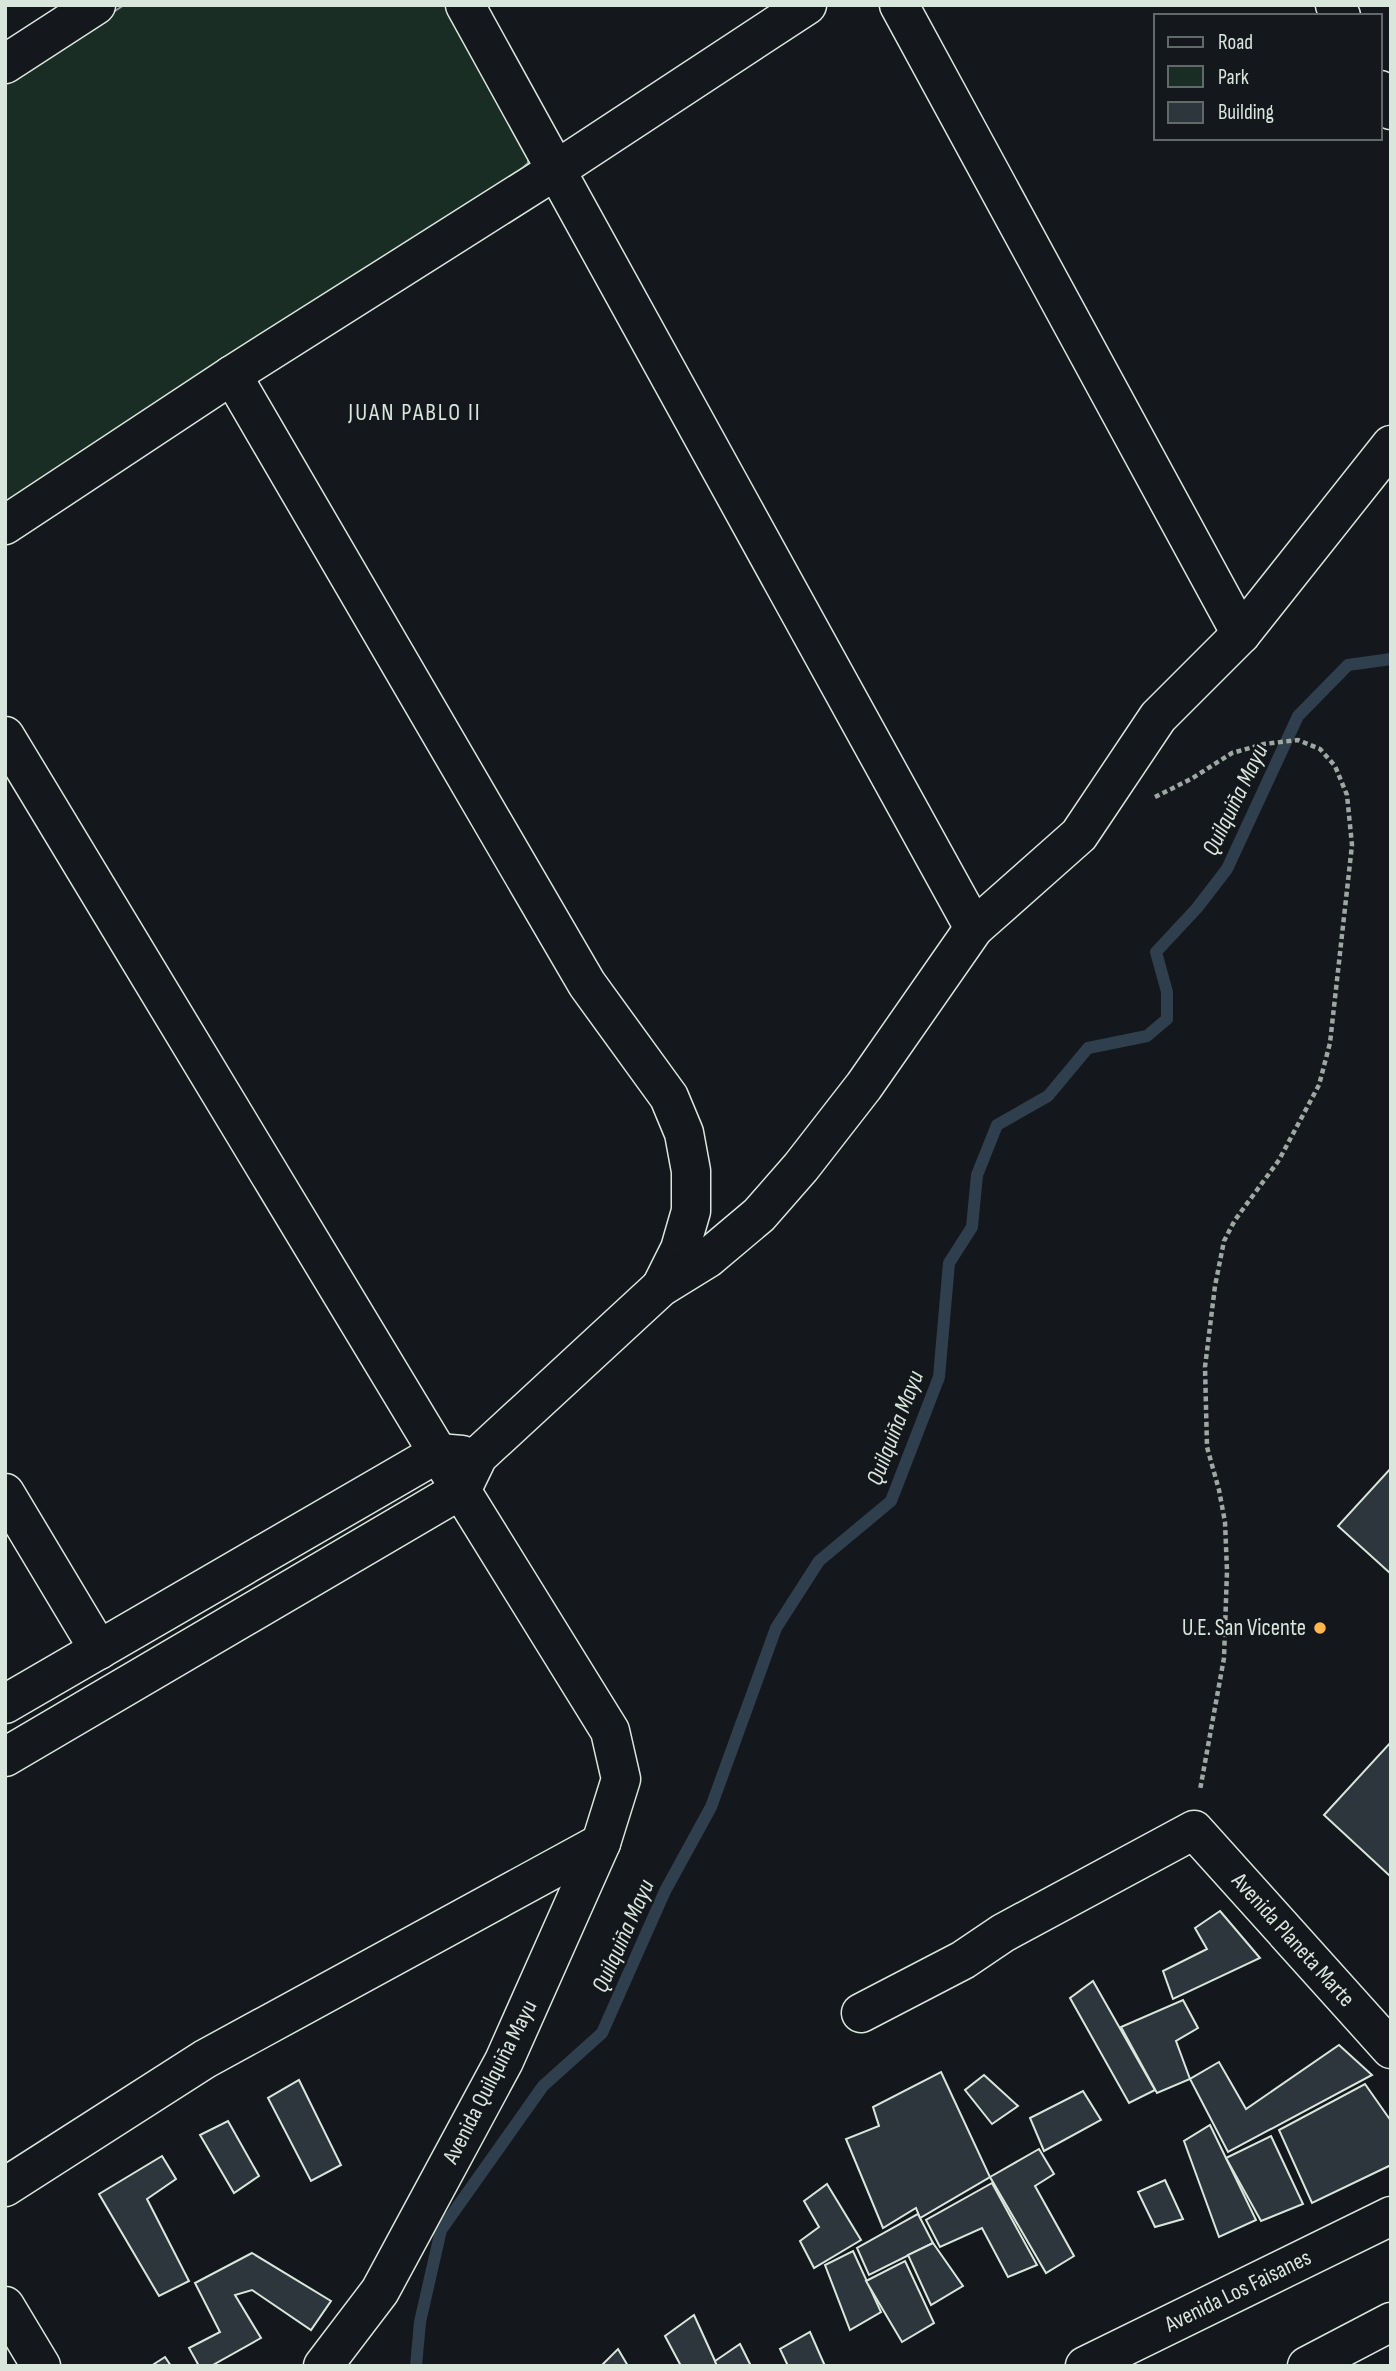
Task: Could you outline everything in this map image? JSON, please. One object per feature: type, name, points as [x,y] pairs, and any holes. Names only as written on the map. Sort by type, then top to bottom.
[{"type":"street","points":[[5,64],[96,5]]},
{"type":"street","points":[[465,5],[974,928]]},
{"type":"street","points":[[5,525],[232,375],[556,170],[807,5]]},
{"type":"street","points":[[899,5],[1241,634]]},
{"type":"street","points":[[1382,94],[1391,110]]},
{"type":"street","points":[[232,375],[587,984],[668,1097],[684,1133],[691,1171],[691,1211],[680,1249],[661,1286]]},
{"type":"street","points":[[5,1757],[470,1473],[661,1286],[708,1258],[759,1215],[801,1167],[864,1086],[974,928],[1079,835],[1158,717],[1241,634],[1391,445]]},
{"type":"street","points":[[5,736],[438,1453],[470,1473]]},
{"type":"street","points":[[5,1704],[438,1453]]},
{"type":"street","name":"Avenida Quilquiña Mayu","points":[[323,2366],[380,2291],[505,2061],[601,1843],[621,1779],[610,1731],[470,1473]]},
{"type":"street","points":[[5,1493],[99,1650]]},
{"type":"street","points":[[861,2014],[963,1960],[1003,1933],[1194,1830]]},
{"type":"street","name":"Avenida Planeta Marte","points":[[1194,1830],[1391,2049]]},
{"type":"street","points":[[5,2187],[205,2059],[601,1843]]},
{"type":"street","name":"Avenida Los Faisanes","points":[[1085,2366],[1391,2216]]},
{"type":"street","points":[[5,2306],[41,2366]]},
{"type":"street","points":[[1307,2366],[1391,2322]]},
{"type":"path","points":[[1154,798],[1232,753],[1264,744],[1298,740],[1320,749],[1335,766],[1347,795],[1353,845],[1330,1043],[1318,1085],[1279,1160],[1235,1220],[1224,1241],[1215,1286],[1205,1367],[1208,1447],[1225,1522],[1227,1571],[1224,1645],[1214,1721],[1204,1759],[1194,1830]]},
{"type":"green space","points":[[124,5],[448,5],[530,144],[528,163],[508,182],[5,504],[5,84]]},
{"type":"building","points":[[1391,1468],[1391,1574],[1338,1526]]},
{"type":"building","points":[[1391,1742],[1391,1877],[1324,1815]]},
{"type":"building","points":[[1220,1911],[1260,1958],[1173,1999],[1163,1971],[1207,1949],[1195,1928]]},
{"type":"building","points":[[1093,1981],[1155,2090],[1129,2103],[1070,1998]]},
{"type":"building","points":[[1183,2000],[1198,2028],[1176,2041],[1190,2079],[1157,2093],[1121,2027]]},
{"type":"building","points":[[1339,2045],[1372,2075],[1228,2152],[1190,2079],[1219,2062],[1246,2109]]},
{"type":"building","points":[[941,2072],[990,2177],[920,2218],[916,2208],[883,2228],[846,2139],[879,2126],[873,2107]]},
{"type":"building","points":[[984,2075],[1018,2106],[992,2124],[965,2090]]},
{"type":"building","points":[[299,2080],[341,2165],[311,2181],[268,2098]]},
{"type":"building","points":[[1365,2084],[1391,2121],[1391,2165],[1312,2203],[1279,2130]]},
{"type":"building","points":[[1083,2091],[1101,2120],[1044,2151],[1030,2118]]},
{"type":"building","points":[[228,2121],[259,2176],[234,2193],[200,2135]]},
{"type":"building","points":[[1210,2125],[1256,2220],[1219,2237],[1184,2141]]},
{"type":"building","points":[[1271,2136],[1303,2204],[1261,2221],[1226,2158]]},
{"type":"building","points":[[1039,2149],[1054,2174],[1035,2186],[1074,2256],[1046,2273],[990,2177]]},
{"type":"building","points":[[162,2156],[176,2179],[147,2199],[189,2281],[159,2296],[99,2194]]},
{"type":"building","points":[[1165,2180],[1183,2219],[1155,2227],[1138,2192]]},
{"type":"building","points":[[992,2183],[1037,2265],[1008,2277],[982,2228],[940,2247],[926,2220]]},
{"type":"building","points":[[827,2184],[861,2240],[814,2268],[800,2241],[819,2227],[804,2201]]},
{"type":"building","points":[[918,2214],[933,2243],[869,2275],[857,2248]]},
{"type":"building","points":[[933,2243],[963,2286],[931,2305],[908,2255]]},
{"type":"building","points":[[853,2251],[881,2312],[850,2330],[825,2265]]},
{"type":"building","points":[[252,2253],[331,2301],[311,2330],[252,2290],[235,2295],[261,2338],[211,2366],[199,2366],[189,2348],[220,2332],[195,2283]]},
{"type":"building","points":[[905,2261],[934,2323],[902,2342],[866,2281]]},
{"type":"building","points":[[694,2315],[717,2366],[681,2366],[665,2336]]},
{"type":"building","points":[[810,2332],[825,2366],[788,2366],[780,2349]]},
{"type":"building","points":[[740,2344],[751,2366],[717,2366],[715,2361]]},
{"type":"building","points":[[618,2349],[628,2366],[601,2366]]},
{"type":"building","points":[[165,2357],[171,2366],[151,2366]]},
{"type":"waterway","name":"Quilquiña Mayu","points":[[416,2366],[420,2322],[441,2230],[543,2086],[602,2033],[665,1891],[711,1807],[776,1628],[819,1561],[891,1501],[939,1377],[949,1263],[972,1227],[977,1175],[997,1125],[1048,1096],[1088,1048],[1147,1036],[1167,1019],[1167,992],[1156,952],[1197,908],[1227,869],[1298,716],[1348,665],[1391,659]]},
{"type":"place","name":"U.E. San Vicente","points":[[1320,1628]]},
{"type":"district","name":"JUAN PABLO II","points":[[415,412]]}]
